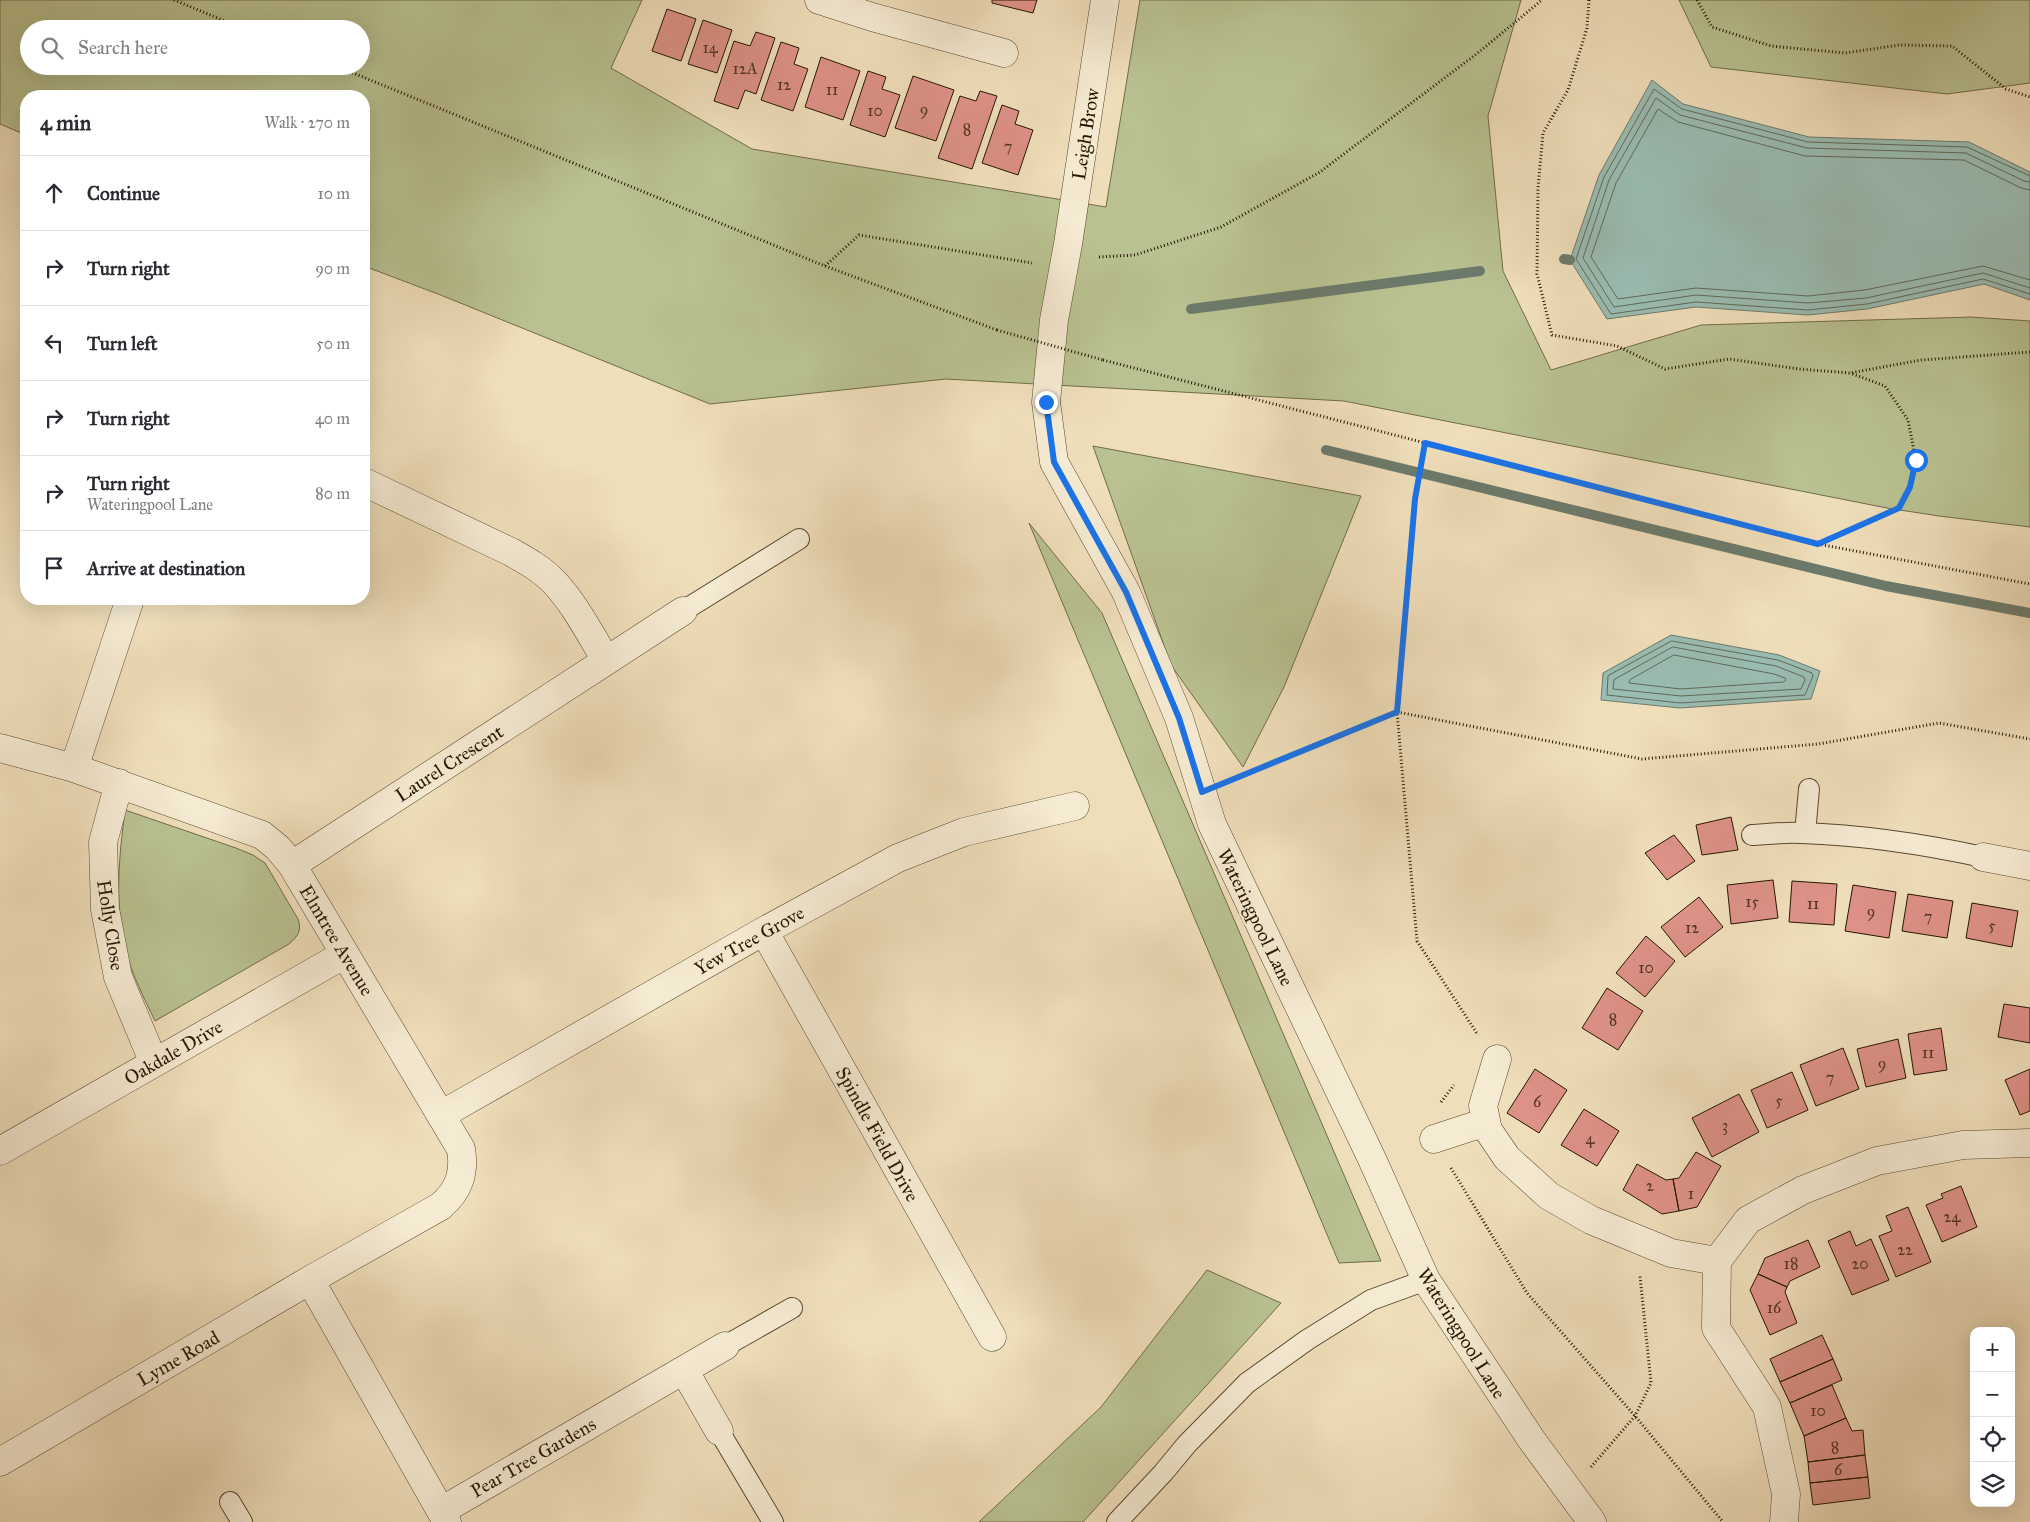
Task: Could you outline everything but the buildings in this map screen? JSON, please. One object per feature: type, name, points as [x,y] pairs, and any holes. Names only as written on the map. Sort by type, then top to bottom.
[{"type":"street","points":[[819,0],[874,8],[1004,53]]},
{"type":"street","name":"Leigh Brow","points":[[1066,256],[1105,0]]},
{"type":"street","name":"Wateringpool Lane","points":[[1066,256],[1054,320],[1046,402],[1054,462],[1126,592],[1179,718],[1212,824],[1372,1159],[1426,1280],[1531,1439],[1592,1522]]},
{"type":"street","points":[[370,485],[512,552],[534,565],[554,582],[568,598],[606,660]]},
{"type":"street","points":[[74,768],[128,605]]},
{"type":"street","name":"Laurel Crescent","points":[[292,865],[683,611]]},
{"type":"street","name":"Elmtree Avenue","points":[[0,748],[74,768],[262,835],[278,848],[292,865],[461,1149],[463,1163],[462,1176],[458,1188],[441,1206],[356,1255]]},
{"type":"street","name":"Holly Close","points":[[119,783],[103,842],[104,910],[118,977],[154,1063]]},
{"type":"street","name":"Yew Tree Grove","points":[[441,1115],[764,931],[898,858],[964,832],[1075,806]]},
{"type":"street","points":[[1983,857],[2030,866]]},
{"type":"street","name":"Spindle Field Drive","points":[[764,931],[992,1337]]},
{"type":"street","name":"Oakdale Drive","points":[[0,1151],[346,954]]},
{"type":"street","points":[[1497,1059],[1483,1106],[1488,1130],[1507,1158],[1549,1196],[1591,1220],[1671,1253],[1717,1261]]},
{"type":"street","points":[[1434,1140],[1486,1122]]},
{"type":"street","points":[[1784,1522],[1786,1494],[1767,1406],[1716,1328],[1717,1261],[1748,1220],[1803,1190],[1877,1161],[1963,1144],[2030,1143]]},
{"type":"street","name":"Lyme Road","points":[[0,1462],[310,1280],[356,1255]]},
{"type":"street","name":"Pear Tree Gardens","points":[[310,1280],[444,1516],[725,1346]]},
{"type":"street","points":[[684,1370],[719,1431]]},
{"type":"lane","points":[[683,611],[799,539]]},
{"type":"lane","points":[[1805,833],[1809,789]]},
{"type":"lane","points":[[1752,835],[1805,833],[1903,843],[1983,857]]},
{"type":"lane","points":[[1117,1522],[1163,1474],[1187,1444],[1247,1383],[1306,1340],[1371,1300],[1426,1280]]},
{"type":"lane","points":[[725,1346],[792,1308]]},
{"type":"lane","points":[[719,1431],[773,1522]]},
{"type":"lane","points":[[230,1502],[242,1522]]},
{"type":"path","points":[[174,0],[222,20]]},
{"type":"path","points":[[825,266],[859,235],[1100,258],[1134,255],[1221,227],[1320,172],[1479,52],[1542,0]]},
{"type":"path","points":[[1589,0],[1587,28],[1568,90],[1543,133],[1538,188],[1537,274],[1552,335],[1617,346],[1665,369],[1729,359],[1799,369],[1850,373],[1921,360],[2030,352]]},
{"type":"path","points":[[1697,0],[1712,27],[1771,46],[1845,53],[1900,45],[1952,46],[2006,89],[2030,97]]},
{"type":"path","points":[[358,75],[825,266],[997,330],[1103,360],[1818,544],[2030,584]]},
{"type":"path","points":[[1818,544],[1899,508],[1910,487],[1916,460],[1908,420],[1885,386],[1850,373]]},
{"type":"path","points":[[1425,443],[1415,499],[1397,712],[1417,941],[1478,1036]]},
{"type":"path","points":[[1202,792],[1397,712],[1642,758],[1818,744],[1939,723],[2030,739]]},
{"type":"path","points":[[1457,1080],[1425,1125],[1434,1140],[1527,1293],[1635,1416],[1723,1522]]},
{"type":"path","points":[[1589,1470],[1635,1416],[1651,1383],[1636,1238]]},
{"type":"green space","points":[[0,0],[642,0],[611,68],[752,149],[1106,207],[1140,0],[1521,0],[1488,116],[1503,271],[1551,370],[1701,325],[1971,317],[2030,321],[2030,527],[1887,508],[1344,401],[946,379],[710,404],[370,268],[370,90],[20,90],[20,132],[0,124]]},
{"type":"green space","points":[[1679,0],[2030,0],[2030,83],[1947,94],[1711,67]]},
{"type":"green space","points":[[1093,446],[1361,496],[1284,687],[1243,767],[1171,665]]},
{"type":"green space","points":[[1029,523],[1102,613],[1381,1261],[1339,1263]]},
{"type":"green space","points":[[125,810],[236,848],[253,855],[265,863],[298,919],[300,927],[295,938],[289,944],[155,1021],[132,969],[122,934],[119,881]]},
{"type":"green space","points":[[1207,1270],[1281,1303],[1083,1522],[979,1522],[1101,1407]]},
{"type":"water","points":[[1652,80],[1683,104],[1809,137],[1969,142],[2030,172],[2030,300],[1984,284],[1867,309],[1808,315],[1696,307],[1607,319],[1570,260],[1599,175]]},
{"type":"water","points":[[1671,635],[1779,655],[1820,671],[1811,699],[1680,708],[1601,700],[1603,673]]},
{"type":"waterway","points":[[1564,259],[1570,260]]},
{"type":"waterway","points":[[1191,309],[1480,271]]},
{"type":"waterway","points":[[1326,450],[1886,586],[2030,613]]},
{"type":"route","points":[[1046,402],[1054,462],[1126,592],[1179,718],[1202,792],[1397,712],[1415,499],[1425,443],[1818,544],[1899,508],[1910,487],[1916,460]]}]
